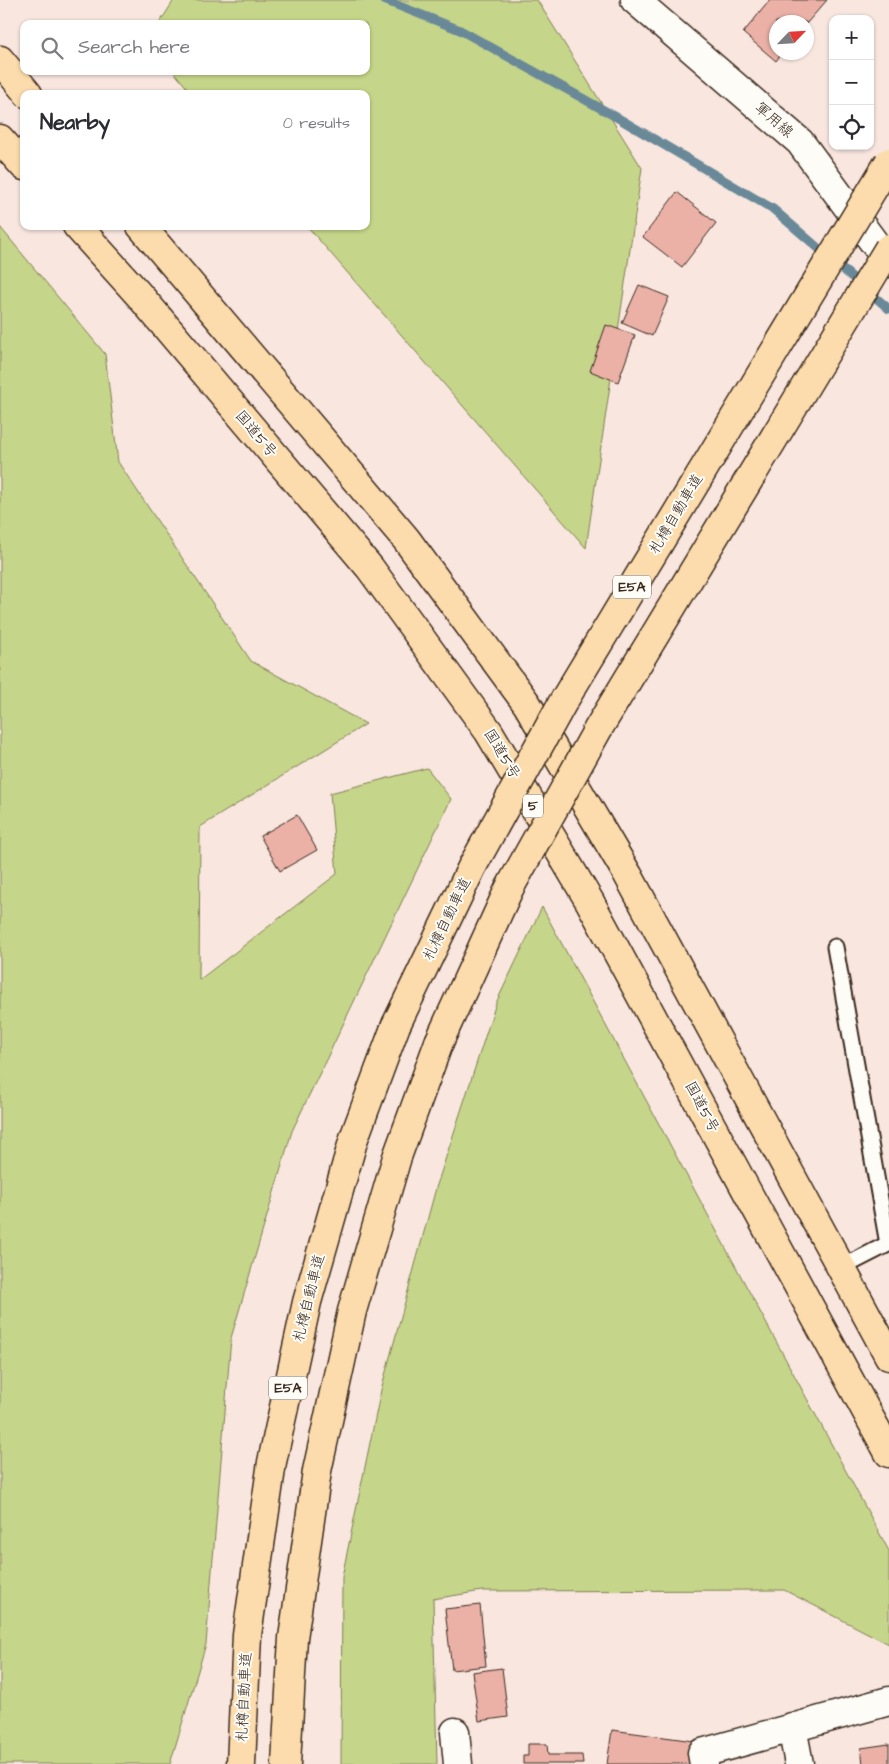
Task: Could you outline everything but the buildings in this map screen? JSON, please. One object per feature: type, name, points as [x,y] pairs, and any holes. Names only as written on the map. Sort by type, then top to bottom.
[{"type":"highway","points":[[0,60],[25,90]]},
{"type":"highway","points":[[0,139],[20,162]]},
{"type":"highway","name":"札樽自動車道","points":[[241,1764],[247,1635],[272,1462],[306,1302],[354,1138],[396,1025],[472,867],[563,702],[889,162]]},
{"type":"highway","name":"国道5号","points":[[81,230],[140,296],[370,568],[489,732],[590,902],[889,1453]]},
{"type":"highway","points":[[144,230],[406,539],[526,704],[628,875],[889,1356]]},
{"type":"highway","name":"E5A","points":[[286,1764],[293,1638],[317,1471],[352,1311],[397,1157],[439,1042],[509,889],[598,729],[889,248]]},
{"type":"street","name":"軍用線","points":[[635,0],[800,142],[889,263]]},
{"type":"street","points":[[704,1764],[702,1753],[792,1726],[889,1701]]},
{"type":"street","points":[[792,1726],[799,1764]]},
{"type":"street","points":[[455,1732],[458,1764]]},
{"type":"lane","points":[[835,947],[888,1244],[841,1268]]},
{"type":"green space","points":[[174,0],[537,0],[642,168],[586,548],[310,230],[370,230],[370,90],[189,90],[176,75],[370,75],[370,20],[162,20]]},
{"type":"green space","points":[[0,227],[105,354],[118,462],[251,661],[366,724],[200,827],[199,980],[337,874],[330,793],[427,768],[451,799],[292,1131],[231,1338],[206,1644],[170,1764],[0,1764]]},
{"type":"green space","points":[[542,907],[889,1551],[889,1644],[784,1590],[482,1591],[433,1599],[437,1764],[341,1764],[342,1577],[381,1390],[436,1188],[496,1003]]},
{"type":"waterway","points":[[384,0],[460,30],[618,118],[773,209],[889,309]]}]
